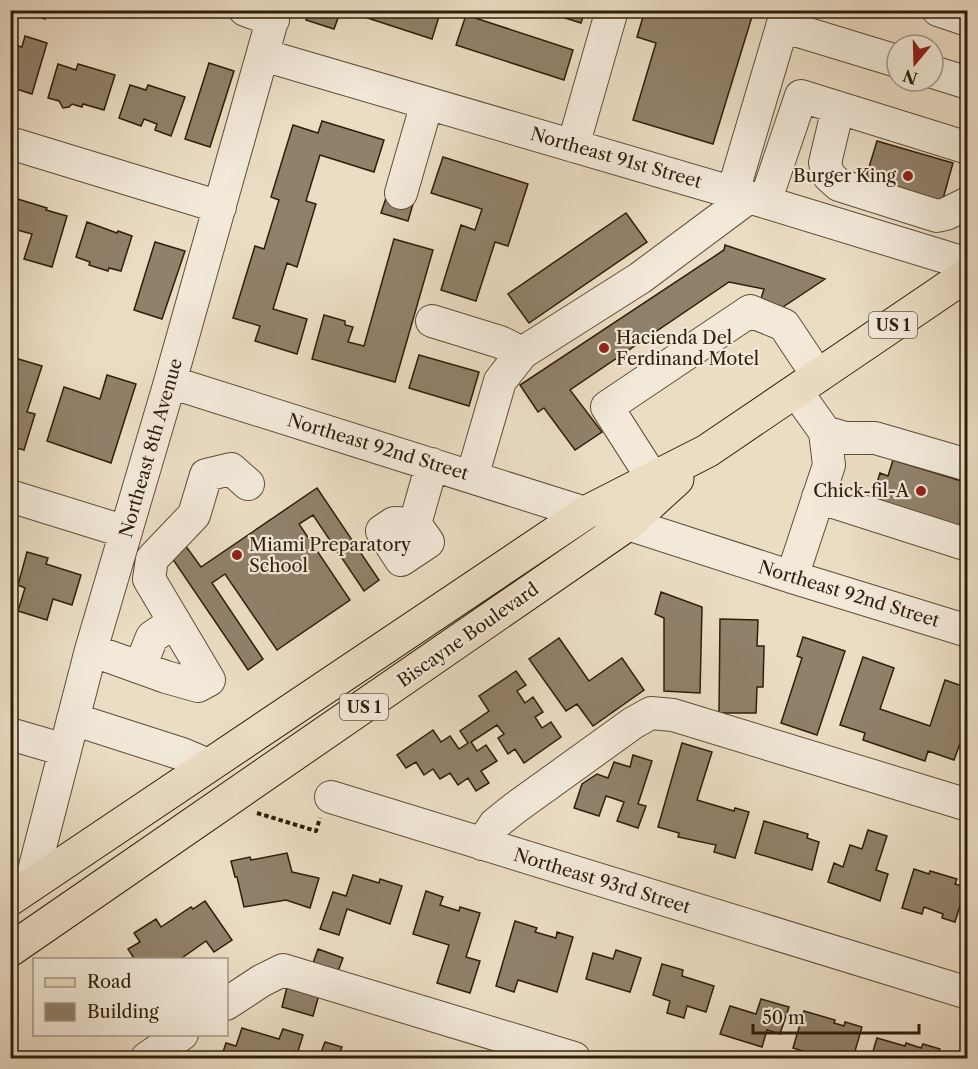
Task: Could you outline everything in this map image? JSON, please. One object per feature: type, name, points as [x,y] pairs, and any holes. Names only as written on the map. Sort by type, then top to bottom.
[{"type":"main road","name":"Biscayne Boulevard","points":[[20,892],[585,513],[707,451],[968,274]]},
{"type":"main road","name":"Biscayne Boulevard","points":[[10,950],[628,524],[707,451]]},
{"type":"main road","points":[[10,940],[24,914],[20,892]]},
{"type":"street","points":[[573,146],[612,10]]},
{"type":"street","points":[[938,10],[968,20]]},
{"type":"street","name":"Northeast 8th Avenue","points":[[20,892],[65,750],[263,55],[264,14]]},
{"type":"street","points":[[749,197],[784,18],[885,56]]},
{"type":"street","name":"Northeast 91st Street","points":[[263,55],[749,197],[968,264]]},
{"type":"street","points":[[945,76],[968,83]]},
{"type":"street","points":[[472,477],[500,381],[522,353],[640,278],[749,197],[801,96],[968,148]]},
{"type":"street","points":[[400,193],[427,103]]},
{"type":"street","points":[[838,108],[825,163],[829,176],[839,185],[848,190],[937,216],[946,214],[968,202]]},
{"type":"street","points":[[10,143],[220,207]]},
{"type":"street","points":[[653,479],[607,407],[750,311],[784,325],[825,432],[829,465],[792,577]]},
{"type":"street","points":[[432,321],[500,342],[522,353]]},
{"type":"street","name":"Northeast 92nd Street","points":[[170,382],[585,513]]},
{"type":"street","points":[[825,432],[845,438],[875,438],[968,465]]},
{"type":"street","points":[[415,524],[432,464]]},
{"type":"street","points":[[92,650],[198,686],[209,680],[149,579],[152,559],[194,515],[206,476],[231,469],[248,484]]},
{"type":"street","points":[[10,496],[126,532]]},
{"type":"street","points":[[818,497],[968,545]]},
{"type":"street","name":"Northeast 92nd Street","points":[[628,524],[968,631]]},
{"type":"street","points":[[140,667],[152,637],[174,621]]},
{"type":"street","points":[[482,844],[495,824],[515,808],[633,723],[651,713],[673,715],[968,806]]},
{"type":"street","points":[[73,719],[182,754],[208,765]]},
{"type":"street","points":[[11,737],[65,750]]},
{"type":"street","name":"Northeast 93rd Street","points":[[331,797],[968,993]]},
{"type":"street","points":[[228,1003],[283,970],[574,1059]]},
{"type":"street","points":[[147,1059],[181,1036]]},
{"type":"path","points":[[257,813],[316,831],[323,807],[331,797]]},
{"type":"building","points":[[18,10],[47,10],[45,19]]},
{"type":"building","points":[[309,10],[341,10],[334,29],[306,20]]},
{"type":"building","points":[[343,10],[441,10],[432,39]]},
{"type":"building","points":[[540,10],[585,10],[581,23]]},
{"type":"building","points":[[645,10],[754,10],[713,144],[633,120],[656,43],[637,37]]},
{"type":"building","points":[[466,15],[573,50],[564,80],[456,45]]},
{"type":"building","points":[[25,36],[47,43],[32,94],[10,87],[10,44],[22,47]]},
{"type":"building","points":[[209,63],[234,71],[210,147],[185,139]]},
{"type":"building","points":[[58,64],[76,70],[78,64],[115,75],[104,110],[83,104],[82,107],[72,104],[63,108],[59,101],[48,98]]},
{"type":"building","points":[[130,85],[146,90],[148,85],[185,97],[171,136],[155,130],[157,124],[144,119],[141,126],[119,118]]},
{"type":"building","points":[[322,121],[384,140],[374,172],[320,155],[306,201],[316,204],[297,267],[287,263],[273,309],[307,319],[297,354],[255,341],[260,326],[233,318],[255,246],[264,249],[279,200],[271,197],[293,125],[318,133]]},
{"type":"building","name":"Burger King","points":[[877,141],[953,163],[939,213],[862,190]]},
{"type":"building","points":[[443,157],[528,184],[508,246],[495,242],[476,301],[441,290],[461,225],[475,230],[482,209],[431,193]]},
{"type":"building","points":[[387,195],[413,204],[408,221],[381,213]]},
{"type":"building","points":[[11,197],[67,216],[52,267],[24,259],[32,234],[10,228]]},
{"type":"building","points":[[626,213],[647,242],[529,323],[508,294]]},
{"type":"building","points":[[87,222],[132,236],[121,271],[109,268],[108,271],[89,265],[90,262],[76,257]]},
{"type":"building","points":[[394,239],[433,250],[395,382],[312,359],[324,315],[345,321],[345,325],[353,327],[348,342],[364,346]]},
{"type":"building","points":[[155,242],[185,251],[162,319],[134,310]]},
{"type":"building","name":"Hacienda Del Ferdinand Motel","points":[[725,245],[825,279],[777,311],[759,305],[764,289],[729,282],[570,390],[602,432],[575,450],[544,408],[538,412],[520,385],[724,250]]},
{"type":"building","points":[[419,355],[479,372],[469,406],[409,388]]},
{"type":"building","points":[[15,358],[42,366],[27,412],[35,414],[24,450],[10,446],[10,375]]},
{"type":"building","points":[[107,375],[136,384],[111,463],[47,441],[64,387],[100,399]]},
{"type":"building","name":"Chick-fil-A","points":[[893,460],[968,483],[968,507],[962,523],[960,522],[959,526],[872,499],[880,473],[888,476]]},
{"type":"building","points":[[317,488],[379,580],[364,591],[313,515],[299,524],[350,600],[277,650],[225,574],[212,583],[263,659],[248,670],[170,555],[185,545],[201,567]]},
{"type":"building","points":[[27,552],[48,558],[46,564],[81,575],[72,605],[53,599],[47,620],[18,611],[25,588],[18,585]]},
{"type":"building","points":[[661,592],[702,607],[700,693],[664,691],[664,618],[655,614]]},
{"type":"building","points":[[720,619],[758,620],[757,646],[764,646],[763,687],[757,687],[756,713],[719,713]]},
{"type":"building","points":[[803,637],[845,651],[817,735],[781,723],[802,658],[797,656]]},
{"type":"building","points":[[559,638],[589,681],[622,658],[644,690],[593,726],[577,704],[566,711],[529,659]]},
{"type":"building","points":[[863,657],[894,668],[880,709],[930,726],[945,680],[968,688],[968,722],[954,760],[928,751],[925,761],[863,740],[865,733],[840,725]]},
{"type":"building","points":[[516,671],[526,685],[517,691],[525,703],[533,697],[543,712],[535,717],[542,728],[551,722],[561,737],[524,763],[515,749],[508,754],[498,738],[504,734],[497,725],[471,742],[477,751],[486,745],[497,761],[481,771],[489,783],[476,791],[468,778],[458,785],[450,773],[440,779],[433,769],[424,775],[416,762],[406,768],[397,755],[433,730],[441,742],[450,736],[459,749],[468,743],[460,731],[489,711],[479,696]]},
{"type":"building","points":[[682,743],[712,752],[697,800],[734,811],[735,808],[749,812],[735,858],[714,852],[716,845],[678,837],[679,833],[658,827]]},
{"type":"building","points":[[633,755],[652,761],[638,804],[646,806],[638,828],[617,821],[624,802],[606,796],[599,816],[574,808],[582,784],[597,774],[608,778],[614,762],[630,767]]},
{"type":"building","points":[[764,821],[808,834],[807,838],[819,842],[812,870],[755,853]]},
{"type":"building","points":[[868,830],[887,836],[876,870],[888,874],[880,901],[828,882],[834,863],[843,867],[850,845],[862,849]]},
{"type":"building","points":[[287,853],[292,872],[319,878],[310,908],[286,900],[244,907],[231,861],[250,857],[251,860]]},
{"type":"building","points":[[914,869],[957,879],[955,884],[966,887],[955,922],[942,918],[943,914],[924,907],[922,914],[902,908]]},
{"type":"building","points":[[353,875],[379,883],[380,879],[402,886],[390,924],[347,909],[339,935],[320,929],[333,892],[346,896]]},
{"type":"building","points":[[426,891],[443,897],[440,905],[459,911],[460,907],[480,913],[466,957],[480,961],[470,993],[437,983],[449,945],[413,934]]},
{"type":"building","points":[[205,901],[232,940],[214,952],[206,941],[182,958],[134,958],[128,949],[140,942],[134,933],[156,919],[161,927],[191,907],[193,909]]},
{"type":"building","points":[[515,921],[537,928],[535,932],[556,938],[557,932],[573,937],[557,992],[518,980],[514,992],[496,986]]},
{"type":"building","points":[[318,949],[343,958],[337,974],[312,966]]},
{"type":"building","points":[[616,950],[641,958],[630,992],[586,979],[593,953],[613,959]]},
{"type":"building","points":[[662,964],[683,970],[682,976],[714,986],[706,1012],[687,1006],[684,1018],[667,1013],[670,1001],[653,995]]},
{"type":"building","points":[[288,983],[320,991],[313,1016],[282,1007]]},
{"type":"building","points":[[761,999],[789,1007],[780,1034],[767,1030],[762,1047],[720,1034],[730,1006],[756,1014]]},
{"type":"building","points":[[804,1011],[835,1020],[834,1023],[844,1026],[845,1022],[862,1027],[853,1058],[813,1058],[815,1055],[793,1048]]},
{"type":"building","points":[[242,1028],[279,1039],[283,1029],[303,1035],[296,1058],[221,1058],[226,1043],[236,1046]]},
{"type":"building","points":[[877,1038],[905,1046],[906,1043],[921,1048],[923,1044],[940,1049],[938,1058],[871,1058]]},
{"type":"building","points":[[325,1042],[342,1047],[338,1058],[319,1058]]},
{"type":"place","name":"Burger King","points":[[908,176]]},
{"type":"place","name":"Hacienda Del Ferdinand Motel","points":[[604,348]]},
{"type":"place","name":"Chick-fil-A","points":[[921,491]]},
{"type":"place","name":"Miami Preparatory School","points":[[237,555]]}]
